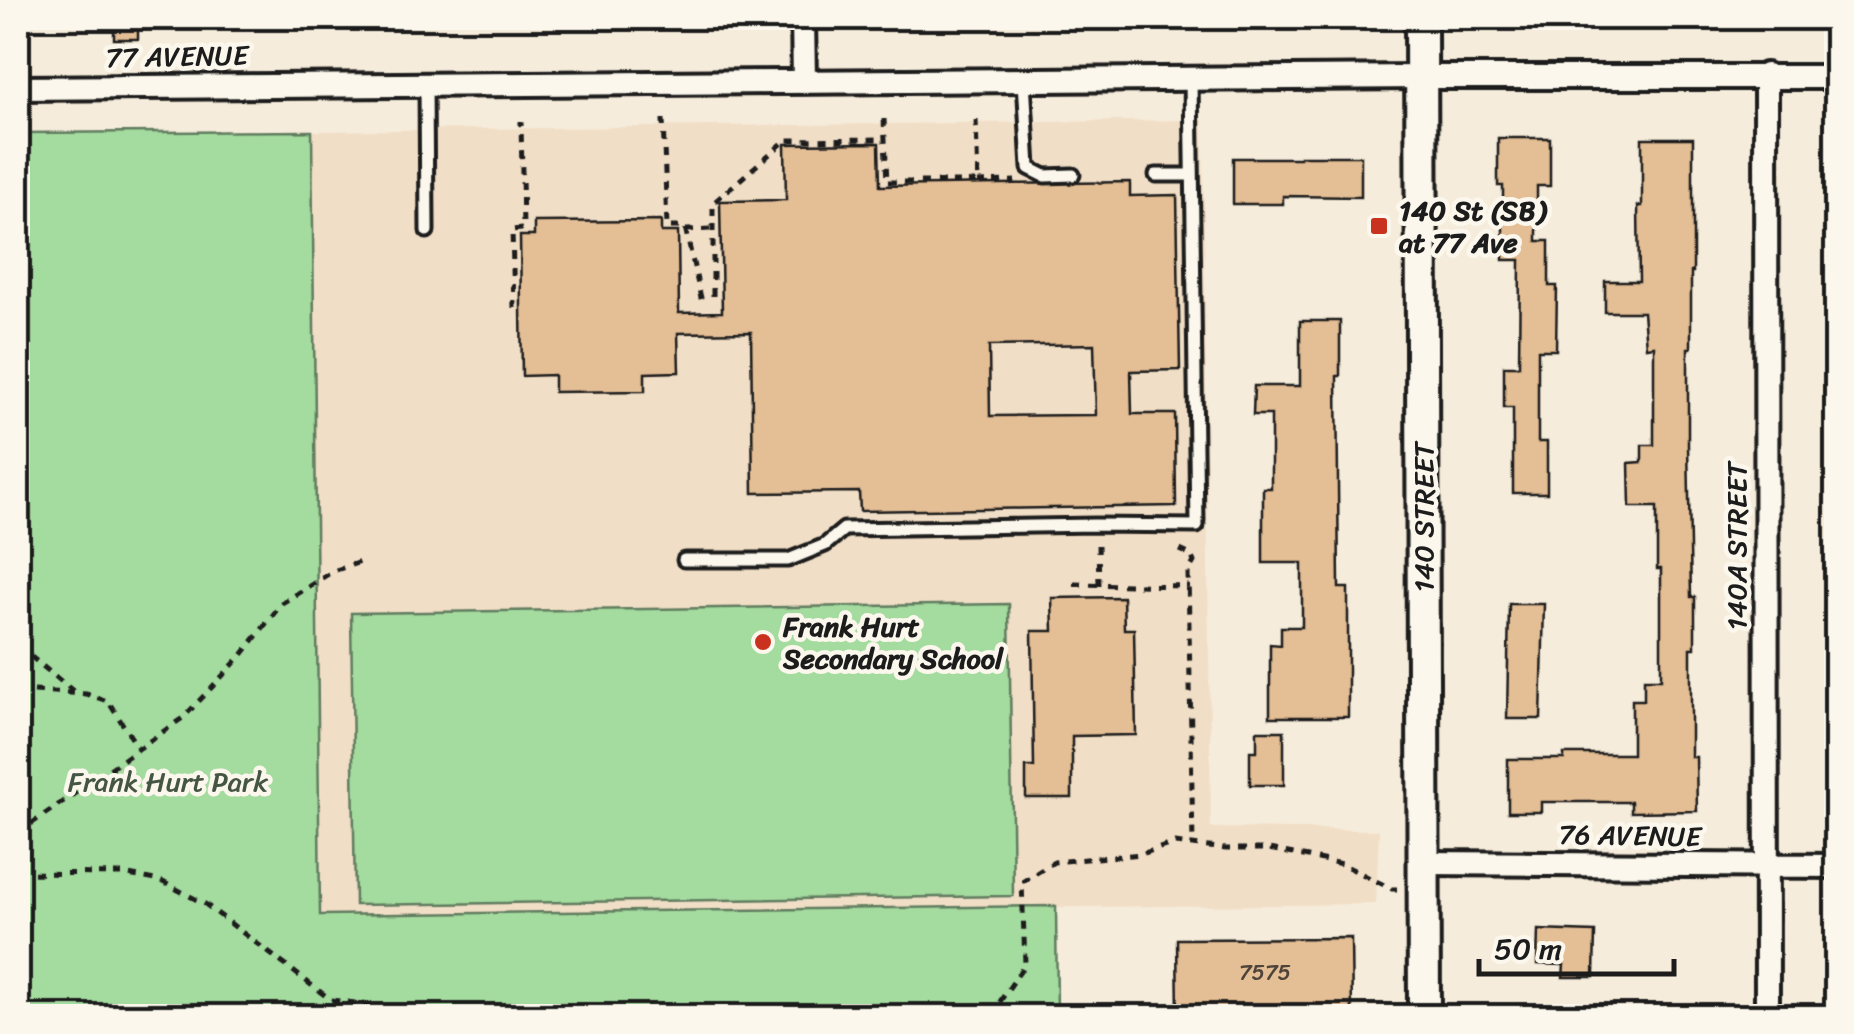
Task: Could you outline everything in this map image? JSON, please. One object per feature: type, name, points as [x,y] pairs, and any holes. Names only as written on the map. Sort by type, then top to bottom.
[{"type":"main road","name":"140 STREET","points":[[1422,18],[1424,1016]]},
{"type":"street","points":[[803,18],[804,82]]},
{"type":"street","name":"140A STREET","points":[[1766,76],[1766,1016]]},
{"type":"street","name":"77 AVENUE","points":[[18,88],[1836,77]]},
{"type":"street","name":"76 AVENUE","points":[[1424,863],[1836,866]]},
{"type":"lane","points":[[684,560],[788,560],[825,544],[844,530],[1197,526],[1191,79]]},
{"type":"lane","points":[[1024,80],[1029,168],[1045,176],[1073,176]]},
{"type":"lane","points":[[426,83],[428,231]]},
{"type":"lane","points":[[1156,174],[1192,174]]},
{"type":"path","points":[[884,119],[887,182],[1024,181]]},
{"type":"path","points":[[976,119],[978,182]]},
{"type":"path","points":[[662,120],[666,227],[686,227],[703,307]]},
{"type":"path","points":[[514,308],[510,241],[512,230],[522,229],[521,121]]},
{"type":"path","points":[[713,296],[713,203],[786,140],[884,139]]},
{"type":"path","points":[[686,230],[712,229]]},
{"type":"path","points":[[1098,545],[1099,584]]},
{"type":"path","points":[[1180,550],[1191,555],[1194,562],[1188,572],[1193,845]]},
{"type":"path","points":[[18,833],[184,718],[242,655],[282,603],[333,571],[363,561]]},
{"type":"path","points":[[1074,584],[1189,586]]},
{"type":"path","points":[[18,646],[76,693]]},
{"type":"path","points":[[18,690],[86,694],[108,702],[139,749]]},
{"type":"path","points":[[650,1016],[717,1010],[998,1006],[1025,964],[1022,882],[1054,862],[1142,854],[1175,843],[1269,849],[1342,864],[1392,889],[1405,889]]},
{"type":"path","points":[[18,873],[122,874],[161,881],[206,904],[331,1000],[457,1016]]},
{"type":"shaded area","name":"Frank Hurt Secondary School","points":[[1203,120],[1211,828],[1379,830],[1376,904],[320,915],[312,131]]},
{"type":"green space","name":"Frank Hurt Park","points":[[312,131],[320,915],[1056,906],[1057,1016],[18,1016],[18,133]]},
{"type":"green space","points":[[1009,604],[1013,896],[355,905],[351,613]]},
{"type":"building","points":[[114,18],[138,18],[138,39],[114,39]]},
{"type":"building","points":[[1498,138],[1550,138],[1550,186],[1537,186],[1537,241],[1549,241],[1549,286],[1557,286],[1556,350],[1538,350],[1538,442],[1547,442],[1547,493],[1513,493],[1513,408],[1504,408],[1504,366],[1519,366],[1520,260],[1503,260],[1503,186],[1498,186]]},
{"type":"building","points":[[1642,138],[1693,138],[1688,445],[1691,597],[1695,597],[1691,757],[1696,757],[1697,811],[1631,812],[1631,802],[1541,802],[1541,812],[1508,812],[1508,759],[1632,754],[1632,700],[1644,700],[1644,679],[1661,679],[1657,507],[1630,507],[1629,463],[1642,462],[1642,445],[1654,445],[1654,346],[1646,347],[1643,312],[1605,312],[1605,281],[1639,281]]},
{"type":"building","points":[[879,143],[880,186],[1130,182],[1130,196],[1177,195],[1180,370],[1131,371],[1132,414],[1175,414],[1176,506],[860,511],[859,492],[753,493],[751,332],[678,333],[679,372],[645,373],[645,391],[554,392],[554,375],[522,376],[520,236],[534,236],[534,222],[661,221],[661,232],[678,232],[679,313],[722,312],[720,201],[786,200],[785,144]],"holes":[[[1094,344],[1096,415],[990,416],[989,346]]]},
{"type":"building","points":[[1361,156],[1361,197],[1283,196],[1283,204],[1233,204],[1233,158]]},
{"type":"building","points":[[1300,321],[1340,321],[1339,588],[1348,588],[1348,717],[1270,717],[1270,644],[1281,645],[1281,627],[1302,627],[1302,563],[1263,563],[1263,488],[1271,488],[1271,415],[1253,415],[1254,386],[1300,386]]},
{"type":"building","points":[[1123,597],[1124,629],[1134,629],[1136,735],[1072,736],[1072,798],[1026,798],[1026,767],[1034,767],[1032,631],[1053,631],[1052,598]]},
{"type":"building","points":[[1509,604],[1544,604],[1541,719],[1507,719]]},
{"type":"building","points":[[1257,731],[1284,731],[1284,785],[1250,785],[1250,751],[1257,751]]},
{"type":"building","points":[[1538,930],[1595,932],[1594,977],[1563,977],[1564,965],[1537,964]]},
{"type":"building","points":[[1351,938],[1352,1016],[1178,1016],[1177,939]]},
{"type":"place","name":"140 St (SB) at 77 Ave","points":[[1379,226]]},
{"type":"place","name":"Frank Hurt Secondary School","points":[[763,642]]}]
